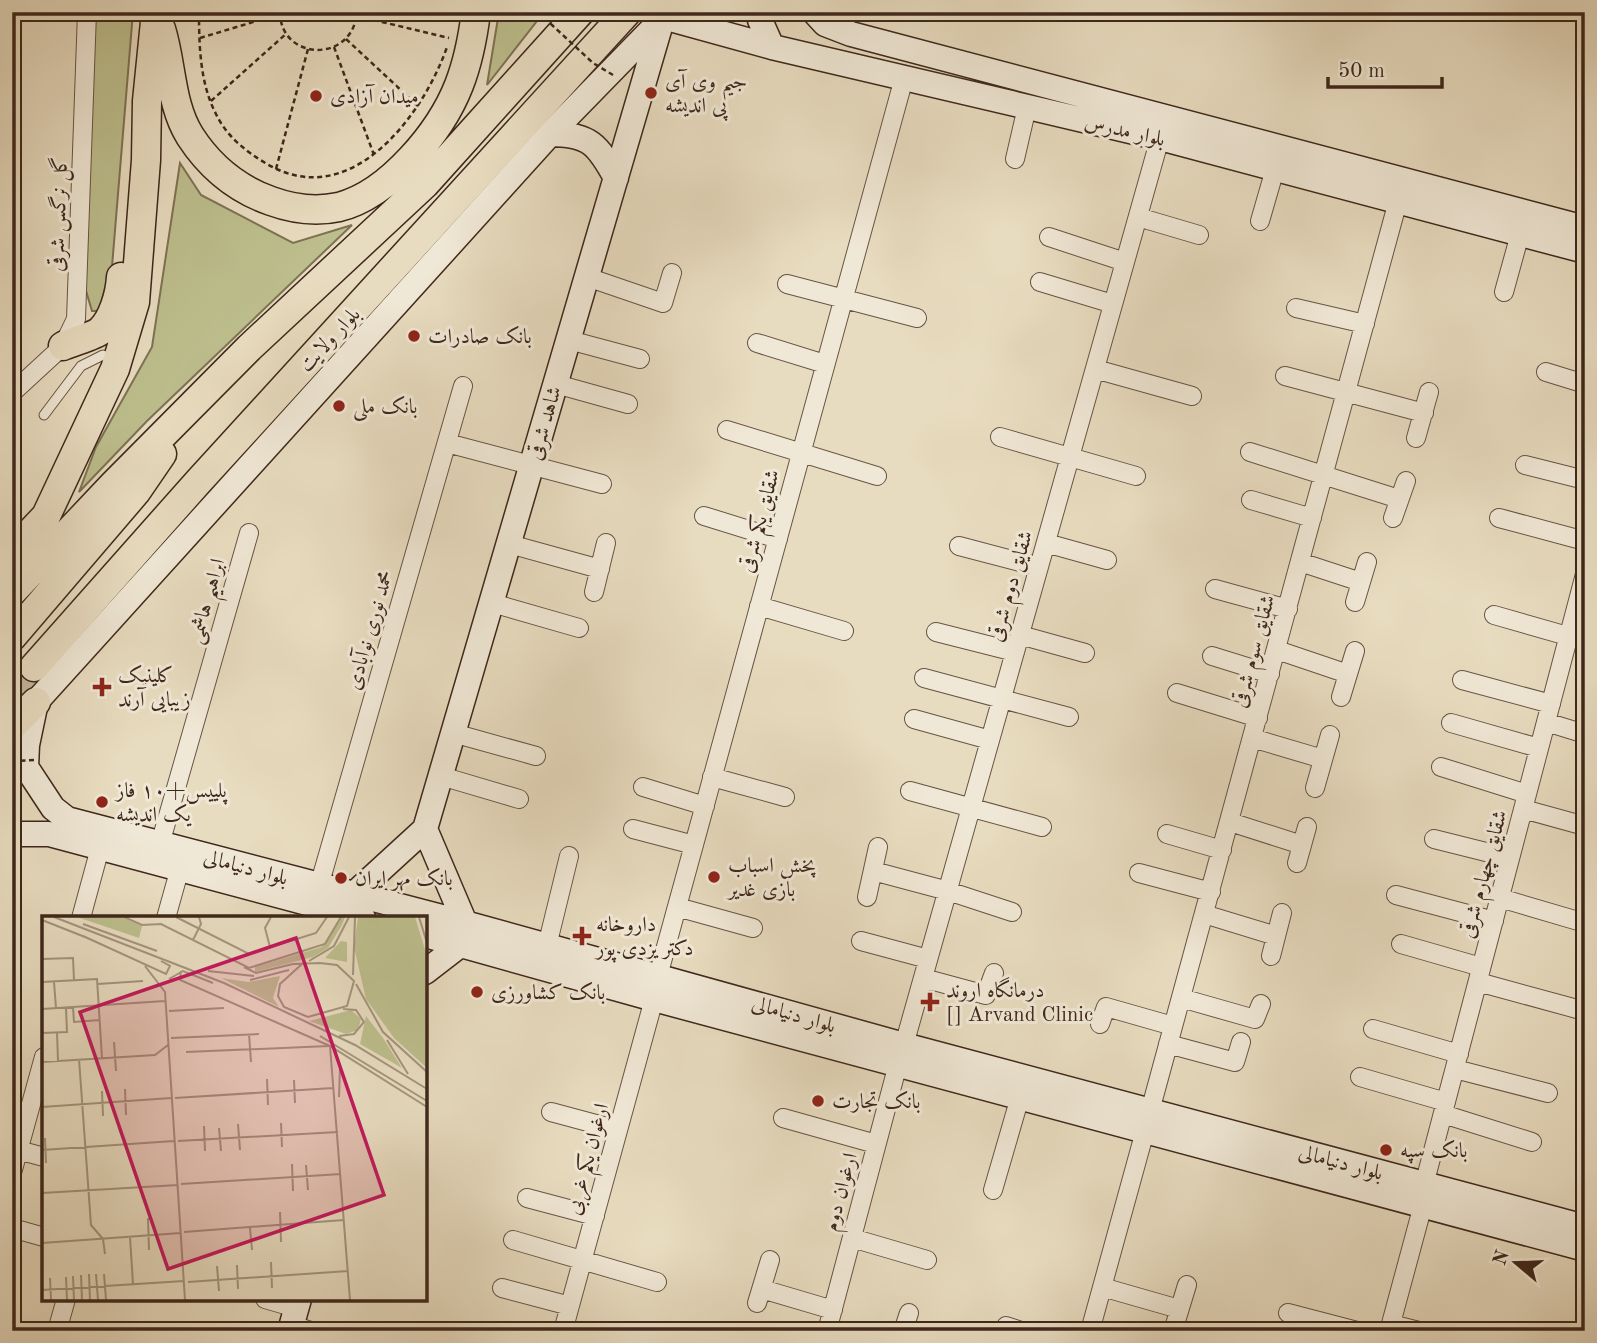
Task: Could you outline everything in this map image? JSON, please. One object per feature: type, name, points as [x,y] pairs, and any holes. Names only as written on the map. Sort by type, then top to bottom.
[{"type":"main road","points":[[62,346],[99,332],[109,317],[120,290],[133,109],[139,68],[156,12]]},
{"type":"main road","points":[[156,12],[169,56],[179,114],[189,135],[205,156],[225,177],[254,195],[290,208],[321,210],[342,206],[364,196],[402,169],[434,132],[459,85],[476,12]]},
{"type":"main road","points":[[12,552],[46,516],[115,369],[135,302],[146,160],[147,100],[156,12]]},
{"type":"main road","points":[[51,551],[71,499],[137,363],[154,299],[162,125],[156,12]]},
{"type":"main road","points":[[12,592],[249,348],[425,184],[580,12]]},
{"type":"main road","name":"بلوار ولایت","points":[[34,667],[198,482],[627,12]]},
{"type":"main road","points":[[760,12],[760,20],[772,47]]},
{"type":"main road","name":"بلوار مدرس","points":[[814,12],[825,24],[851,34],[1585,228]]},
{"type":"main road","name":"بلوار ولایت","points":[[36,702],[550,134],[666,14]]},
{"type":"main road","name":"بلوار مدرس","points":[[666,14],[772,47],[1160,138],[1585,251]]},
{"type":"main road","name":"شاهد شرقی","points":[[425,829],[666,14]]},
{"type":"main road","points":[[550,134],[571,134],[590,141],[602,153],[616,178]]},
{"type":"main road","points":[[12,528],[35,500],[75,425],[103,355],[125,333]]},
{"type":"main road","points":[[12,637],[136,492],[204,395]]},
{"type":"main road","points":[[12,726],[36,702]]},
{"type":"main road","points":[[22,762],[36,702]]},
{"type":"main road","name":"بلوار دنیامالی","points":[[22,762],[53,808],[67,819],[319,886],[353,911]]},
{"type":"main road","points":[[12,815],[49,834]]},
{"type":"main road","points":[[353,911],[425,829],[463,934],[427,970]]},
{"type":"main road","name":"بلوار دنیامالی","points":[[12,834],[49,834],[377,916]]},
{"type":"main road","name":"بلوار دنیامالی","points":[[427,926],[547,946],[656,988]]},
{"type":"main road","name":"بلوار دنیامالی","points":[[427,935],[463,934],[1424,1195],[1585,1249]]},
{"type":"main road","name":"بلوار دنیامالی","points":[[901,1055],[1020,1097],[1147,1121]]},
{"type":"main road","name":"بلوار دنیامالی","points":[[1424,1195],[1585,1227]]},
{"type":"street","name":"گل نرگس شرقی","points":[[12,393],[62,346],[76,319],[87,12]]},
{"type":"street","name":"شقایق یکم شرقی","points":[[656,988],[904,78]]},
{"type":"street","points":[[1015,159],[1027,107]]},
{"type":"street","name":"شقایق دوم شرقی","points":[[901,1055],[1160,138]]},
{"type":"street","points":[[1260,220],[1275,169]]},
{"type":"street","name":"شقایق سوم شرقی","points":[[1090,1331],[1398,201]]},
{"type":"street","points":[[1138,217],[1199,235]]},
{"type":"street","points":[[1504,292],[1520,234]]},
{"type":"street","points":[[1049,237],[1125,262]]},
{"type":"street","points":[[587,277],[663,303],[672,273]]},
{"type":"street","points":[[1040,282],[1113,304]]},
{"type":"street","points":[[787,284],[917,318]]},
{"type":"street","points":[[1296,308],[1365,324]]},
{"type":"street","points":[[569,340],[640,359]]},
{"type":"street","points":[[757,343],[825,364]]},
{"type":"street","points":[[1095,369],[1192,396]]},
{"type":"street","points":[[1546,372],[1585,384]]},
{"type":"street","points":[[1284,376],[1423,413]]},
{"type":"street","points":[[556,384],[628,404]]},
{"type":"street","name":"محمد نوری نوآبادی","points":[[319,886],[463,386]]},
{"type":"street","points":[[1416,438],[1429,392]]},
{"type":"street","points":[[727,430],[877,476]]},
{"type":"street","points":[[1000,437],[1136,476]]},
{"type":"street","points":[[447,443],[603,484]]},
{"type":"street","points":[[1250,452],[1399,499]]},
{"type":"street","points":[[1525,464],[1585,480]]},
{"type":"street","points":[[1393,518],[1406,481]]},
{"type":"street","points":[[1251,500],[1312,518]]},
{"type":"street","points":[[704,516],[778,539]]},
{"type":"street","points":[[1499,518],[1585,541]]},
{"type":"street","name":"ابراهیم هاشمی","points":[[160,844],[249,533]]},
{"type":"street","points":[[594,592],[606,543]]},
{"type":"street","points":[[1046,543],[1107,560]]},
{"type":"street","points":[[509,544],[600,569]]},
{"type":"street","points":[[959,546],[1039,567]]},
{"type":"street","points":[[1300,562],[1361,582]]},
{"type":"street","points":[[1355,602],[1367,562]]},
{"type":"street","name":"شقایق چهارم شرقی","points":[[1390,1327],[1444,1108],[1546,722],[1577,639],[1585,574]]},
{"type":"street","points":[[1215,589],[1288,609]]},
{"type":"street","points":[[492,603],[579,628]]},
{"type":"street","points":[[759,606],[844,631]]},
{"type":"street","points":[[1494,615],[1577,639]]},
{"type":"street","points":[[936,632],[1085,653]]},
{"type":"street","points":[[1276,650],[1348,674]]},
{"type":"street","points":[[1341,697],[1355,652]]},
{"type":"street","points":[[1212,656],[1270,674]]},
{"type":"street","points":[[924,678],[1069,717]]},
{"type":"street","points":[[1462,680],[1551,704]]},
{"type":"street","points":[[1177,693],[1258,718]]},
{"type":"street","points":[[914,719],[990,740]]},
{"type":"street","points":[[1546,722],[1585,734]]},
{"type":"street","points":[[1451,723],[1539,748]]},
{"type":"street","points":[[453,733],[536,756]]},
{"type":"street","points":[[1315,788],[1330,735]]},
{"type":"street","points":[[1252,738],[1323,759]]},
{"type":"street","points":[[1441,767],[1585,826]]},
{"type":"street","points":[[441,776],[519,799]]},
{"type":"street","points":[[712,777],[785,797]]},
{"type":"street","points":[[643,787],[705,806]]},
{"type":"street","points":[[910,791],[1042,827]]},
{"type":"street","points":[[1230,822],[1302,845]]},
{"type":"street","points":[[1297,863],[1307,827]]},
{"type":"street","points":[[633,829],[694,845]]},
{"type":"street","points":[[1167,834],[1222,850]]},
{"type":"street","points":[[1434,839],[1510,858]]},
{"type":"street","points":[[867,897],[878,847]]},
{"type":"street","points":[[82,916],[100,848]]},
{"type":"street","points":[[547,946],[569,856]]},
{"type":"street","points":[[167,916],[180,868]]},
{"type":"street","points":[[873,871],[1012,912]]},
{"type":"street","points":[[1139,873],[1210,892]]},
{"type":"street","points":[[1396,895],[1493,921]]},
{"type":"street","points":[[1500,898],[1585,923]]},
{"type":"street","points":[[677,907],[753,928]]},
{"type":"street","points":[[1272,956],[1282,913]]},
{"type":"street","points":[[1205,914],[1276,936]]},
{"type":"street","points":[[861,941],[928,959]]},
{"type":"street","points":[[1401,944],[1577,1009]]},
{"type":"street","points":[[923,978],[986,995],[994,974]]},
{"type":"street","name":"ارغوان یکم غربی","points":[[563,1331],[656,988]]},
{"type":"street","points":[[1181,998],[1255,1019],[1261,1004]]},
{"type":"street","points":[[1100,1024],[1106,1007],[1235,1062],[1241,1042]]},
{"type":"street","points":[[1373,1029],[1548,1093]]},
{"type":"street","name":"ارغوان دوم","points":[[833,1324],[852,1238],[901,1055]]},
{"type":"street","points":[[12,1173],[38,1098],[42,1071]]},
{"type":"street","points":[[1360,1077],[1532,1142]]},
{"type":"street","points":[[993,1190],[1020,1097]]},
{"type":"street","points":[[551,1112],[618,1130]]},
{"type":"street","points":[[783,1118],[876,1144]]},
{"type":"street","points":[[18,1150],[42,1156]]},
{"type":"street","points":[[527,1198],[594,1216]]},
{"type":"street","points":[[12,1228],[42,1236]]},
{"type":"street","points":[[852,1238],[927,1261]]},
{"type":"street","points":[[513,1240],[657,1282]]},
{"type":"street","points":[[770,1260],[759,1296],[833,1324]]},
{"type":"street","points":[[1173,1331],[1187,1284]]},
{"type":"street","points":[[1102,1287],[1180,1309]]},
{"type":"street","points":[[502,1288],[570,1306]]},
{"type":"street","points":[[57,1331],[65,1301]]},
{"type":"street","points":[[268,1301],[298,1319]]},
{"type":"street","points":[[903,1331],[909,1313]]},
{"type":"street","points":[[1288,1313],[1357,1331]]},
{"type":"street","points":[[1390,1327],[1419,1331]]},
{"type":"lane","points":[[44,415],[81,366],[103,355]]},
{"type":"path","points":[[199,12],[203,77],[216,116],[242,149],[276,169],[300,177],[316,177],[341,171],[374,155],[400,130],[418,106],[436,74],[452,31]]},
{"type":"path","points":[[538,12],[593,63],[613,75]]},
{"type":"path","points":[[200,38],[281,13],[287,33],[293,41],[317,51],[334,47],[346,39],[351,33],[357,14],[449,38]]},
{"type":"path","points":[[210,101],[287,33]]},
{"type":"path","points":[[346,39],[418,106]]},
{"type":"path","points":[[334,47],[374,155]]},
{"type":"path","points":[[276,169],[308,49]]},
{"type":"green space","points":[[93,12],[133,12],[110,291],[104,311],[92,311],[84,284]]},
{"type":"green space","points":[[499,12],[544,12],[487,85]]},
{"type":"green space","points":[[180,163],[201,195],[293,243],[352,225],[147,421],[79,492],[96,447],[152,347]]},
{"type":"tunnel","points":[[12,691],[34,667]]},
{"type":"place","name":"جیم وی آی پی اندیشه","points":[[651,93]]},
{"type":"place","name":"میدان آزادی","points":[[316,96]]},
{"type":"place","name":"بانک صادرات","points":[[414,336]]},
{"type":"place","name":"بانک ملی","points":[[339,406]]},
{"type":"place","name":"کلینیک زیبایی آرند","points":[[102,687]]},
{"type":"place","name":"پلییس+١٠ فاز یک اندیشه","points":[[102,802]]},
{"type":"place","name":"پخش اسباب بازی غدیر","points":[[714,877]]},
{"type":"place","name":"بانک مهر ایران","points":[[341,878]]},
{"type":"place","name":"داروخانه دکتر یزدی پور","points":[[582,936]]},
{"type":"place","name":"بانک کشاورزی","points":[[477,992]]},
{"type":"place","name":"درمانگاه اروند [] Arvand Clinic","points":[[930,1002]]},
{"type":"place","name":"بانک تجارت","points":[[818,1101]]},
{"type":"place","name":"بانک سپه","points":[[1386,1150]]}]
